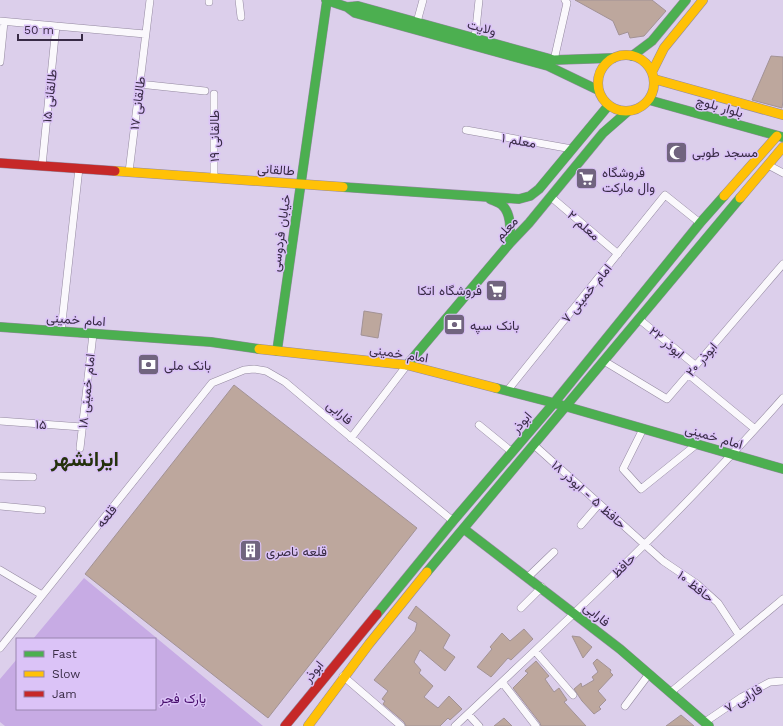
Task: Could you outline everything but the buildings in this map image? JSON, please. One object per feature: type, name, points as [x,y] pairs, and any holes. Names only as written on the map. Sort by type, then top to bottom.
[{"type":"main road","name":"ولایت","points":[[326,0],[347,7],[355,13],[551,63],[613,58]]},
{"type":"main road","name":"خیابان فردوسی","points":[[277,351],[326,0]]},
{"type":"main road","points":[[632,56],[652,41],[686,0]]},
{"type":"main road","points":[[653,76],[647,64],[641,59],[622,55],[613,58],[605,64],[599,73],[597,82],[598,90],[608,106],[619,111],[627,112],[637,110],[645,105],[653,92],[653,76],[664,48],[703,0]]},
{"type":"main road","name":"ولایت","points":[[347,7],[358,6],[417,22],[475,38],[551,63]]},
{"type":"main road","points":[[551,63],[598,90]]},
{"type":"main road","name":"بلوار بلوچ","points":[[653,76],[783,115]]},
{"type":"main road","name":"بلوار بلوچ","points":[[649,100],[780,136]]},
{"type":"main road","points":[[572,149],[608,106]]},
{"type":"main road","name":"معلم","points":[[407,365],[551,197],[603,133],[627,112]]},
{"type":"main road","name":"ابوذر","points":[[285,726],[453,521],[554,403],[700,223],[780,136]]},
{"type":"main road","name":"ابوذر","points":[[308,726],[343,676],[464,528],[567,407],[783,147]]},
{"type":"main road","name":"طالقانی","points":[[0,162],[487,198],[519,199],[530,196],[544,183],[572,149]]},
{"type":"main road","points":[[487,198],[502,205],[507,212],[510,222],[510,243]]},
{"type":"main road","name":"امام خمینی","points":[[0,327],[211,342],[277,351],[407,365],[554,403],[783,469]]},
{"type":"main road","name":"فارابی","points":[[464,528],[576,613],[707,724]]},
{"type":"street","name":"طالقانی ۱۷","points":[[129,172],[150,0]]},
{"type":"street","points":[[239,0],[241,17]]},
{"type":"street","points":[[417,22],[424,0]]},
{"type":"street","points":[[475,38],[479,0]]},
{"type":"street","points":[[551,63],[567,3],[565,0]]},
{"type":"street","points":[[0,62],[2,21],[145,34]]},
{"type":"street","name":"طالقانی ۱۵","points":[[42,166],[56,26]]},
{"type":"street","points":[[139,84],[204,91]]},
{"type":"street","name":"طالقانی ۱۹","points":[[214,94],[214,178]]},
{"type":"street","name":"معلم ۱","points":[[466,130],[572,149]]},
{"type":"street","points":[[768,165],[783,173]]},
{"type":"street","points":[[61,331],[79,168]]},
{"type":"street","name":"امام خمینی ۷","points":[[506,390],[665,195],[700,223]]},
{"type":"street","name":"معلم ۲","points":[[551,197],[618,254]]},
{"type":"street","name":"ابوذر ۲۰","points":[[604,362],[667,399],[783,264]]},
{"type":"street","name":"ابوذر ۲۲","points":[[639,319],[696,366]]},
{"type":"street","name":"امام خمینی ۱۸","points":[[80,448],[93,334]]},
{"type":"street","points":[[351,438],[407,365]]},
{"type":"street","name":"فارابی","points":[[212,383],[244,370],[254,369],[266,371],[285,382],[453,521]]},
{"type":"street","points":[[688,374],[755,429]]},
{"type":"street","name":"قلعه","points":[[0,648],[212,383]]},
{"type":"street","name":"حافظ","points":[[455,726],[576,613],[733,455],[783,398]]},
{"type":"street","name":"۱۵","points":[[0,421],[82,427]]},
{"type":"street","points":[[479,425],[512,452]]},
{"type":"street","points":[[643,429],[623,469],[641,489],[697,444]]},
{"type":"street","name":"حافظ ۵ - ابوذر ۱۸","points":[[534,445],[644,544]]},
{"type":"street","points":[[0,476],[33,477]]},
{"type":"street","points":[[581,525],[599,504]]},
{"type":"street","points":[[0,506],[42,510]]},
{"type":"street","name":"حافظ ۱۰","points":[[644,544],[663,561],[697,584],[718,603],[739,635]]},
{"type":"street","points":[[528,577],[554,552]]},
{"type":"street","points":[[0,570],[42,596]]},
{"type":"street","points":[[521,608],[542,587]]},
{"type":"street","points":[[671,692],[783,599]]},
{"type":"street","points":[[535,651],[574,695]]},
{"type":"street","points":[[625,706],[649,674]]},
{"type":"street","points":[[343,676],[401,726]]},
{"type":"street","name":"فارابی ۷","points":[[707,724],[742,696],[770,682],[783,681]]},
{"type":"street","points":[[502,682],[536,726]]},
{"type":"street","points":[[468,714],[479,726]]},
{"type":"green space","name":"پارک فجر","points":[[84,578],[263,726],[5,726],[0,722],[0,679],[16,660],[16,710],[156,710],[156,638],[34,638]]},
{"type":"traffic: fast","points":[[326,0],[347,7],[355,13],[548,66],[598,90]]},
{"type":"traffic: fast","points":[[277,351],[327,0]]},
{"type":"traffic: fast","points":[[632,56],[652,41],[686,0]]},
{"type":"traffic: fast","points":[[347,7],[358,6],[554,60],[613,58]]},
{"type":"traffic: fast","points":[[649,100],[782,137]]},
{"type":"traffic: fast","points":[[343,187],[519,199],[530,196],[539,189],[608,106]]},
{"type":"traffic: fast","points":[[407,365],[510,243],[529,223],[603,133],[627,112]]},
{"type":"traffic: fast","points":[[377,614],[453,521],[554,403],[700,223],[724,196]]},
{"type":"traffic: fast","points":[[427,572],[740,198]]},
{"type":"traffic: fast","points":[[490,199],[501,204],[507,213],[510,223],[510,243]]},
{"type":"traffic: fast","points":[[0,327],[211,342],[259,349]]},
{"type":"traffic: fast","points":[[496,388],[554,403],[783,469]]},
{"type":"traffic: fast","points":[[464,529],[620,649],[709,726]]},
{"type":"traffic: slow","points":[[652,72],[664,48],[703,0]]},
{"type":"traffic: slow","points":[[621,55],[631,55],[646,63],[652,72],[654,83],[652,94],[646,103],[631,111],[621,111],[610,106],[603,99],[598,88],[598,78],[603,67],[610,60],[621,55]]},
{"type":"traffic: slow","points":[[654,79],[783,115]]},
{"type":"traffic: slow","points":[[724,196],[777,136]]},
{"type":"traffic: slow","points":[[740,198],[783,147]]},
{"type":"traffic: slow","points":[[115,171],[343,187]]},
{"type":"traffic: slow","points":[[259,349],[407,365],[496,388]]},
{"type":"traffic: slow","points":[[308,726],[369,644],[427,572]]},
{"type":"traffic: jam","points":[[0,163],[115,171]]},
{"type":"traffic: jam","points":[[285,726],[377,614]]},
{"type":"place","name":"مسجد طوبی","points":[[676,152]]},
{"type":"place","name":"فروشگاه وال مارکت","points":[[587,179]]},
{"type":"place","name":"فروشگاه اتکا","points":[[497,290]]},
{"type":"place","name":"بانک سپه","points":[[454,325]]},
{"type":"place","name":"بانک ملی","points":[[148,365]]},
{"type":"place","name":"قلعه ناصری","points":[[251,551]]},
{"type":"district","name":"ایرانشهر","points":[[85,459]]}]
